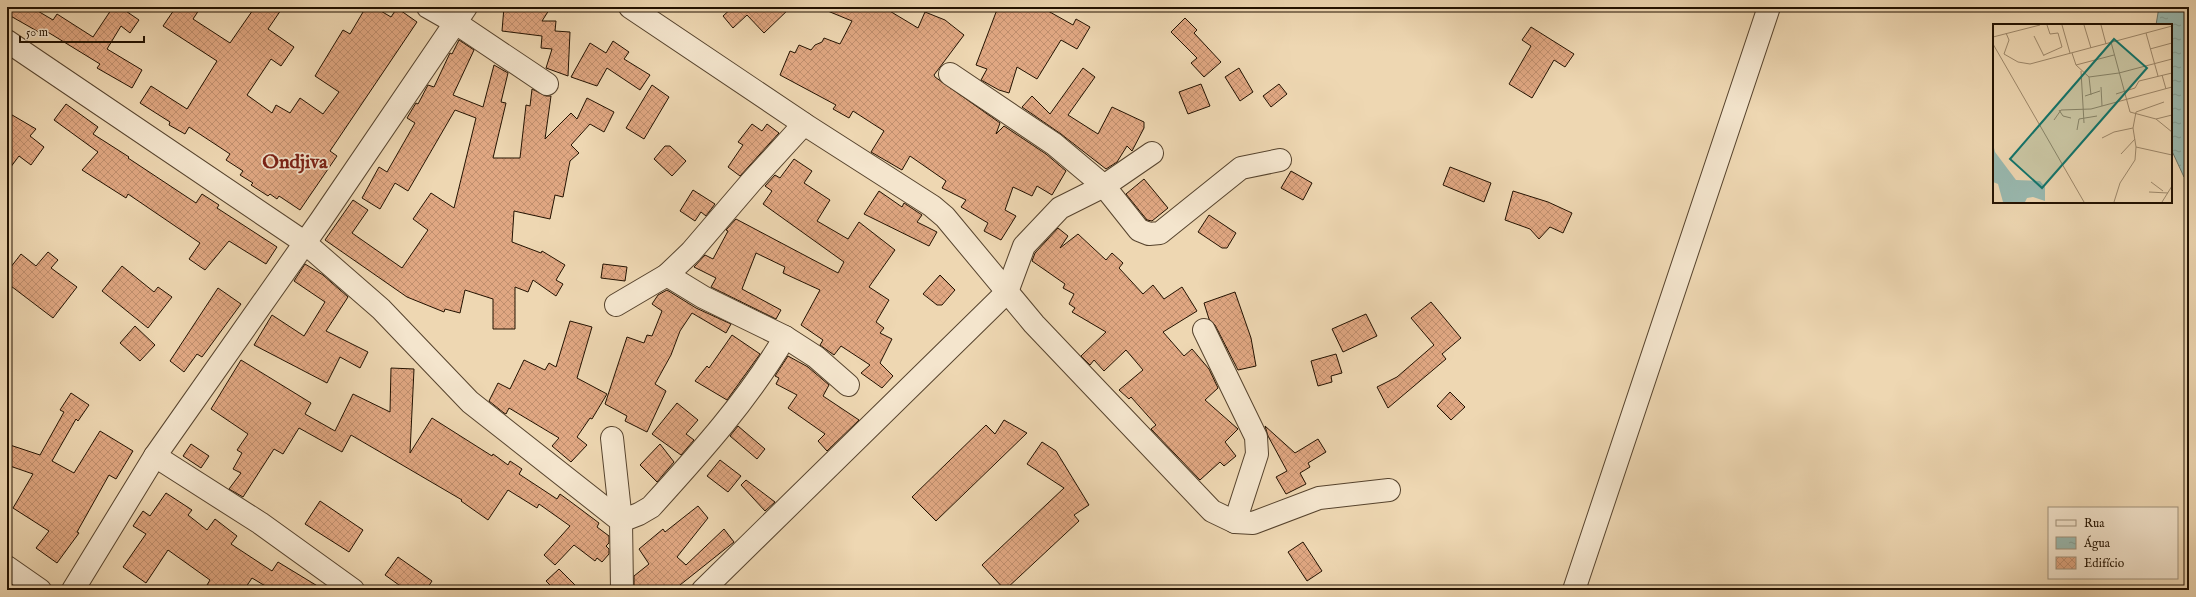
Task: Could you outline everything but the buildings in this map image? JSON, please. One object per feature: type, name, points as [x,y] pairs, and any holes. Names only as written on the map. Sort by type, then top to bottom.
[{"type":"street","points":[[428,7],[461,15],[547,84]]},
{"type":"street","points":[[630,7],[804,124],[932,206],[945,218],[1034,324],[1136,434],[1212,512],[1235,522],[1253,523],[1319,498],[1389,490]]},
{"type":"street","points":[[1574,590],[1769,7]]},
{"type":"street","points":[[73,590],[155,456],[461,15]]},
{"type":"street","points":[[7,41],[304,242],[381,309],[470,402],[621,521]]},
{"type":"street","points":[[950,74],[1054,144],[1104,186],[1139,230],[1149,234],[1160,233],[1241,168],[1280,160]]},
{"type":"street","points":[[616,304],[667,275],[691,252],[750,182],[804,124]]},
{"type":"street","points":[[703,590],[1007,292],[1024,246],[1060,208],[1104,186],[1152,154]]},
{"type":"street","points":[[667,275],[704,297],[785,337],[816,356],[848,384]]},
{"type":"street","points":[[1204,330],[1256,437],[1257,454],[1235,522]]},
{"type":"street","points":[[621,521],[639,514],[651,507],[720,430],[763,374],[785,337]]},
{"type":"street","points":[[612,438],[621,521],[622,590]]},
{"type":"street","points":[[155,456],[260,524],[353,590]]},
{"type":"street","points":[[7,567],[40,590]]},
{"type":"water","points":[[2159,7],[2189,7],[2189,179],[2184,177],[2172,151],[2172,24],[2156,24]]},
{"type":"district","name":"Ondjiva","points":[[295,161]]}]
